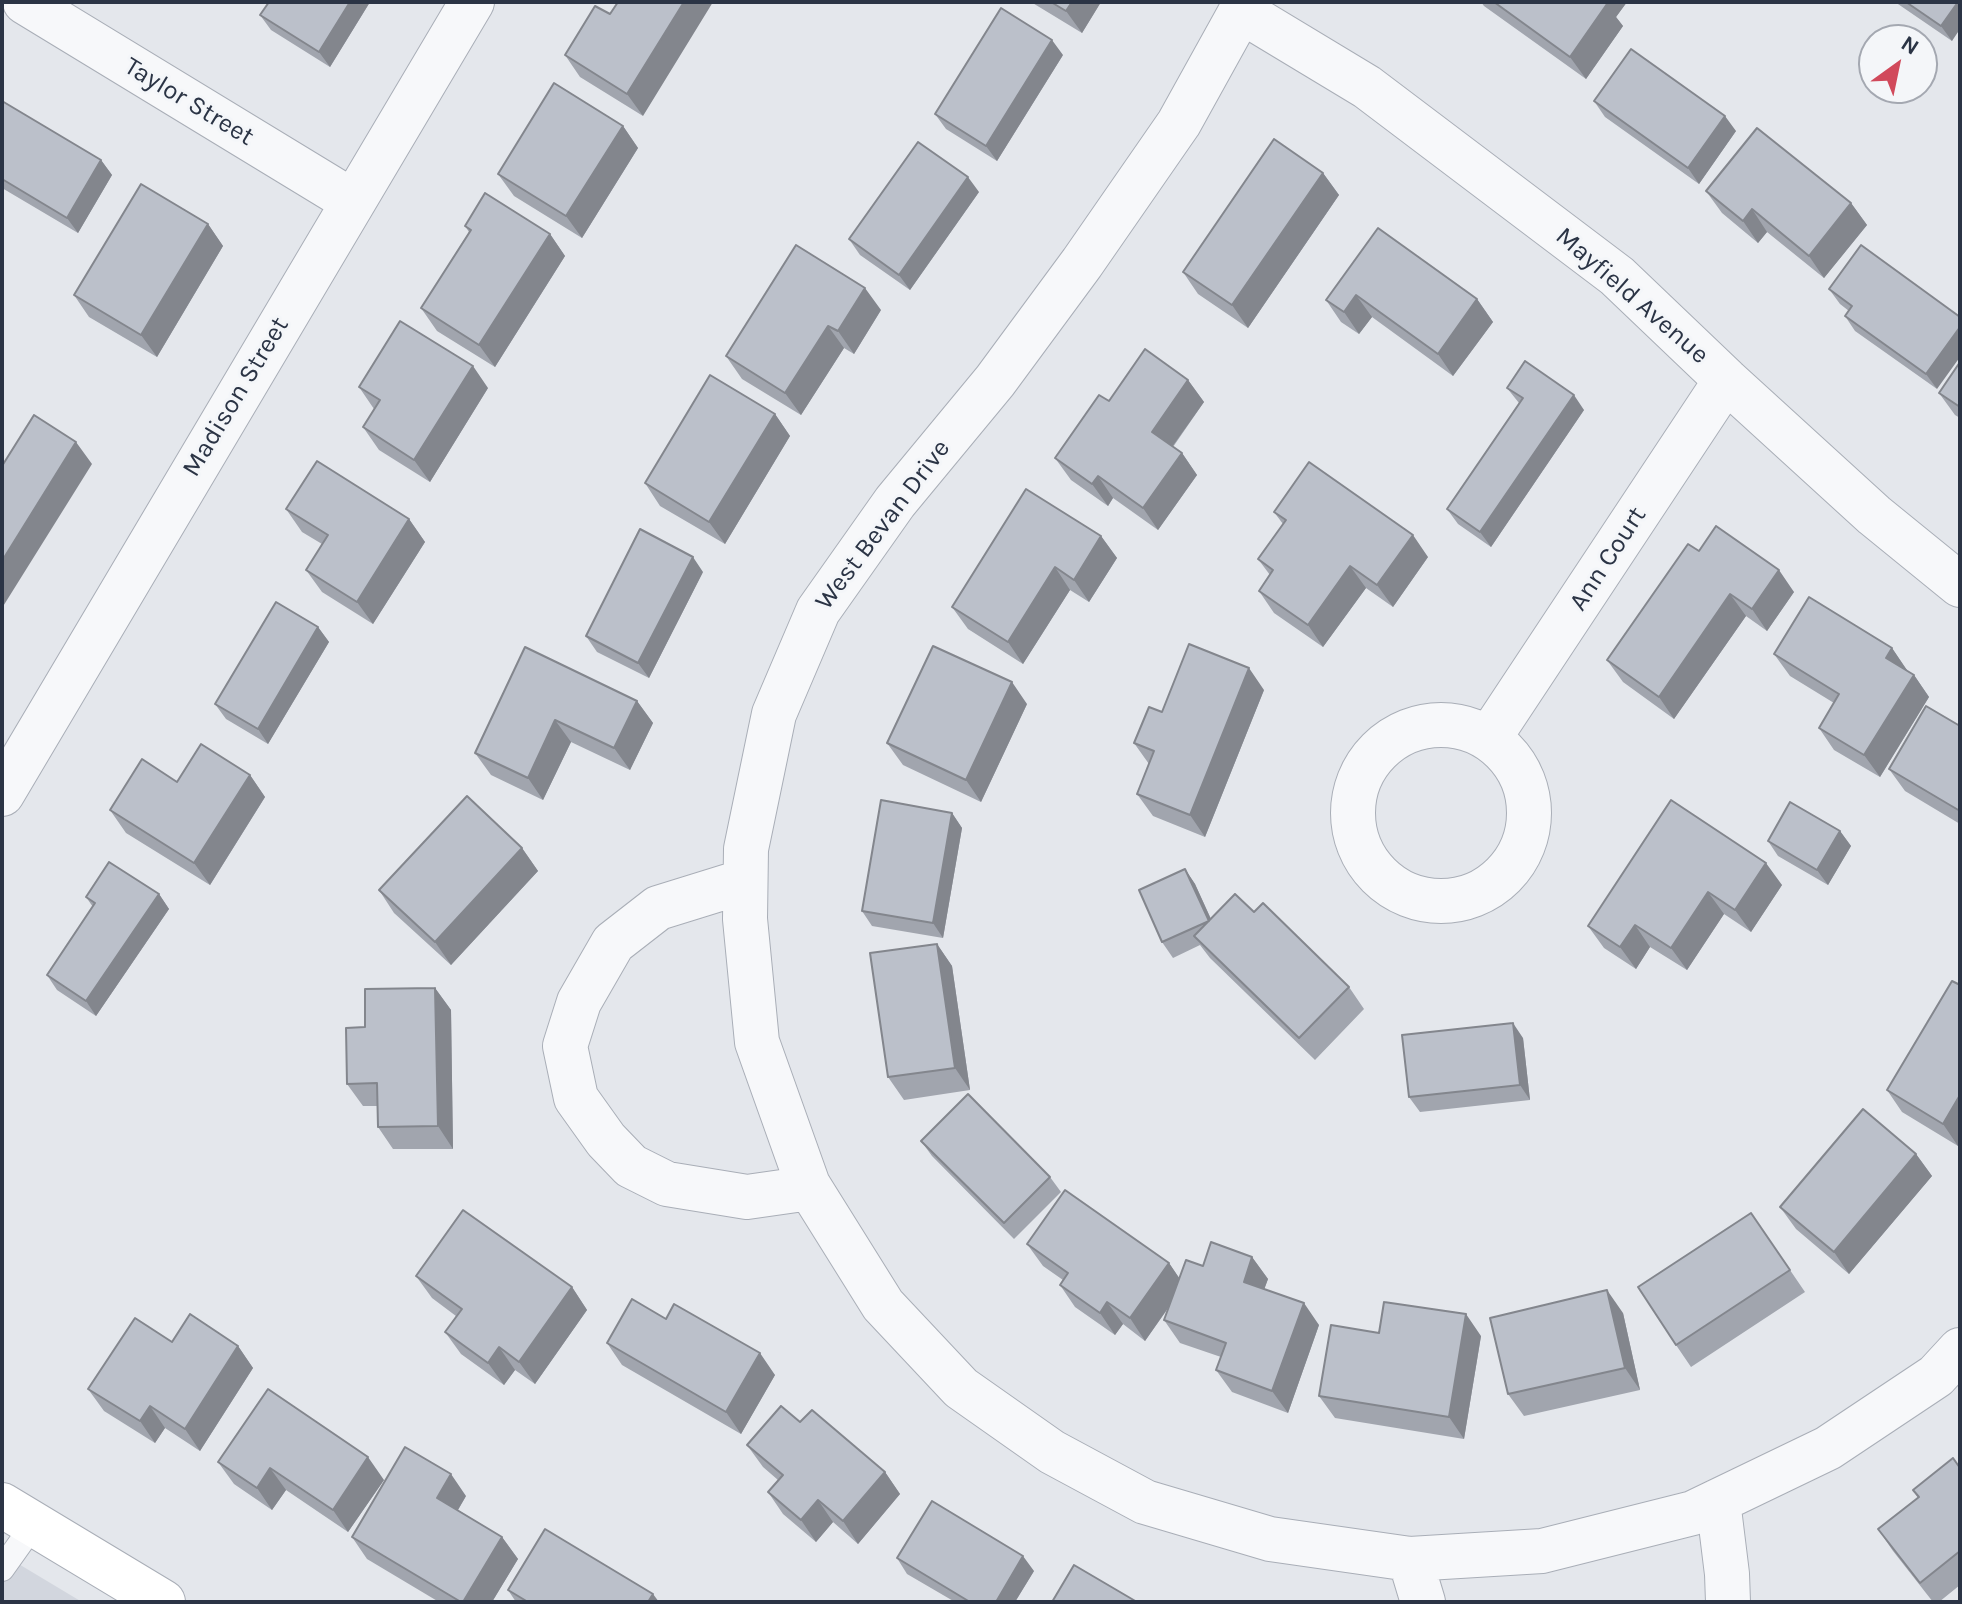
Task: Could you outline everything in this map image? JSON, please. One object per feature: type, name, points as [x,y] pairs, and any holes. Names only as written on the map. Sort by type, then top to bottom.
[{"type":"street","name":"Taylor Street","points":[[25,2],[352,201]]},
{"type":"street","name":"Madison Street","points":[[2,794],[13,750],[472,2]]},
{"type":"street","name":"Mayfield Avenue","points":[[1243,6],[1367,87],[1617,276],[1874,515],[1960,585]]},
{"type":"street","name":"West Bevan Drive","points":[[1243,6],[1179,123],[1082,263],[995,381],[895,502],[818,611],[774,714],[746,849],[745,919],[757,1042],[810,1188],[883,1305],[961,1388],[1052,1452],[1145,1502],[1270,1539],[1410,1559],[1542,1551],[1693,1513],[1828,1448],[1936,1376],[1960,1350]]},
{"type":"street","name":"Ann Court","points":[[1489,738],[1726,380]]},
{"type":"street","points":[[1431,724],[1461,727],[1489,738],[1510,758],[1524,783],[1530,810],[1526,839],[1514,865],[1493,885],[1468,898],[1440,902],[1411,897],[1386,883],[1365,861],[1354,833],[1352,803],[1360,774],[1377,750],[1402,732],[1431,724]]},
{"type":"street","points":[[745,881],[658,908],[613,943],[579,1002],[565,1046],[576,1098],[606,1140],[631,1166],[667,1184],[747,1197],[810,1188]]},
{"type":"street","points":[[1718,1501],[1728,1602]]},
{"type":"street","points":[[18,1514],[163,1602]]},
{"type":"street","points":[[1410,1559],[1423,1602]]},
{"type":"lane","points":[[2,1569],[18,1514]]},
{"type":"shaded area","points":[[2,1554],[82,1602],[2,1602]]},
{"type":"building","points":[[269,2],[350,2],[319,52],[260,15]]},
{"type":"building","points":[[618,2],[684,2],[627,94],[565,55],[595,6],[610,14]]},
{"type":"building","points":[[1051,2],[1072,2],[1066,11]]},
{"type":"building","points":[[1494,2],[1604,2],[1607,4],[1570,57]]},
{"type":"building","points":[[1906,2],[1958,2],[1941,26]]},
{"type":"building","points":[[1001,8],[1052,40],[986,146],[935,114]]},
{"type":"building","points":[[1631,49],[1725,116],[1688,168],[1594,101]]},
{"type":"building","points":[[554,83],[623,126],[566,216],[498,174]]},
{"type":"building","points":[[2,101],[101,160],[67,218],[2,179]]},
{"type":"building","points":[[1757,128],[1851,203],[1809,256],[1752,209],[1743,221],[1706,191]]},
{"type":"building","points":[[1274,139],[1323,173],[1232,305],[1183,272]]},
{"type":"building","points":[[918,142],[968,177],[899,275],[849,239]]},
{"type":"building","points":[[141,184],[208,224],[141,335],[74,295]]},
{"type":"building","points":[[485,193],[550,234],[479,345],[421,308],[471,230],[465,226]]},
{"type":"building","points":[[1378,228],[1477,299],[1438,354],[1356,295],[1344,312],[1326,300]]},
{"type":"building","points":[[796,245],[865,288],[838,331],[828,326],[785,393],[726,356]]},
{"type":"building","points":[[1861,245],[1960,317],[1960,327],[1926,374],[1845,316],[1852,306],[1829,289]]},
{"type":"building","points":[[400,321],[473,366],[414,460],[363,427],[380,400],[359,387]]},
{"type":"building","points":[[1145,349],[1188,380],[1152,432],[1182,453],[1143,508],[1098,476],[1092,484],[1055,458],[1099,395],[1109,401]]},
{"type":"building","points":[[1525,361],[1574,395],[1480,532],[1447,509],[1523,398],[1507,388]]},
{"type":"building","points":[[1960,362],[1960,407],[1939,393]]},
{"type":"building","points":[[710,375],[775,414],[709,522],[645,483]]},
{"type":"building","points":[[34,415],[76,442],[2,561],[2,466]]},
{"type":"building","points":[[317,461],[409,519],[357,602],[306,570],[328,535],[286,509]]},
{"type":"building","points":[[1309,462],[1413,535],[1377,585],[1350,566],[1308,625],[1259,591],[1273,570],[1258,559],[1286,520],[1274,512]]},
{"type":"building","points":[[1026,489],[1101,536],[1074,580],[1055,567],[1008,642],[952,607]]},
{"type":"building","points":[[1716,526],[1779,570],[1752,609],[1730,594],[1659,697],[1607,660],[1688,544],[1699,551]]},
{"type":"building","points":[[640,529],[693,557],[638,663],[586,636]]},
{"type":"building","points":[[1809,597],[1892,648],[1886,658],[1914,675],[1864,755],[1819,728],[1839,694],[1774,654]]},
{"type":"building","points":[[276,602],[318,627],[258,729],[215,704]]},
{"type":"building","points":[[1189,644],[1249,668],[1190,815],[1137,794],[1154,751],[1134,743],[1149,707],[1162,712]]},
{"type":"building","points":[[933,646],[1012,682],[966,780],[887,743]]},
{"type":"building","points":[[525,647],[637,701],[614,748],[555,720],[528,778],[475,753]]},
{"type":"building","points":[[1926,706],[1960,726],[1960,811],[1889,769]]},
{"type":"building","points":[[201,744],[250,775],[194,863],[110,810],[142,759],[177,782]]},
{"type":"building","points":[[467,796],[522,848],[435,942],[379,890]]},
{"type":"building","points":[[881,800],[952,813],[933,923],[862,911]]},
{"type":"building","points":[[1671,800],[1766,863],[1735,910],[1708,892],[1671,948],[1635,925],[1620,947],[1588,926]]},
{"type":"building","points":[[1790,802],[1840,831],[1817,870],[1768,841]]},
{"type":"building","points":[[109,862],[159,894],[86,1001],[47,975],[95,903],[86,897]]},
{"type":"building","points":[[1185,869],[1209,921],[1162,942],[1139,890]]},
{"type":"building","points":[[1235,894],[1254,912],[1263,903],[1349,987],[1299,1038],[1194,936]]},
{"type":"building","points":[[937,944],[955,1068],[888,1077],[870,953]]},
{"type":"building","points":[[1952,981],[1960,985],[1960,1095],[1943,1124],[1887,1090]]},
{"type":"building","points":[[435,988],[438,1126],[378,1127],[377,1083],[347,1084],[346,1028],[365,1027],[365,989]]},
{"type":"building","points":[[1513,1023],[1520,1085],[1409,1097],[1402,1035]]},
{"type":"building","points":[[968,1094],[1050,1177],[1004,1223],[921,1141]]},
{"type":"building","points":[[1863,1109],[1916,1154],[1834,1252],[1780,1207]]},
{"type":"building","points":[[1065,1190],[1169,1263],[1130,1318],[1107,1302],[1100,1313],[1060,1285],[1068,1273],[1027,1244]]},
{"type":"building","points":[[463,1210],[572,1287],[519,1362],[499,1347],[488,1363],[445,1332],[462,1309],[416,1276]]},
{"type":"building","points":[[1751,1213],[1790,1270],[1676,1345],[1638,1287]]},
{"type":"building","points":[[1211,1242],[1252,1257],[1244,1282],[1304,1303],[1272,1391],[1216,1370],[1226,1343],[1164,1320],[1186,1260],[1203,1266]]},
{"type":"building","points":[[1607,1290],[1625,1368],[1508,1394],[1490,1318]]},
{"type":"building","points":[[632,1299],[666,1319],[674,1304],[760,1353],[726,1412],[607,1343]]},
{"type":"building","points":[[1384,1302],[1466,1314],[1449,1417],[1319,1396],[1331,1325],[1379,1333]]},
{"type":"building","points":[[190,1314],[238,1346],[185,1429],[150,1406],[140,1421],[88,1389],[135,1318],[172,1342]]},
{"type":"building","points":[[268,1389],[368,1457],[333,1510],[270,1468],[257,1488],[218,1462]]},
{"type":"building","points":[[781,1406],[800,1422],[812,1410],[885,1472],[843,1521],[818,1500],[801,1520],[768,1492],[783,1475],[747,1445]]},
{"type":"building","points":[[405,1447],[451,1474],[437,1498],[502,1537],[463,1602],[352,1537]]},
{"type":"building","points":[[1953,1458],[1960,1468],[1960,1551],[1920,1583],[1878,1529],[1919,1497],[1913,1490]]},
{"type":"building","points":[[932,1501],[1023,1556],[996,1602],[970,1602],[897,1558]]},
{"type":"building","points":[[545,1529],[653,1594],[648,1602],[528,1602],[508,1590]]},
{"type":"building","points":[[1074,1565],[1137,1602],[1052,1602]]}]
